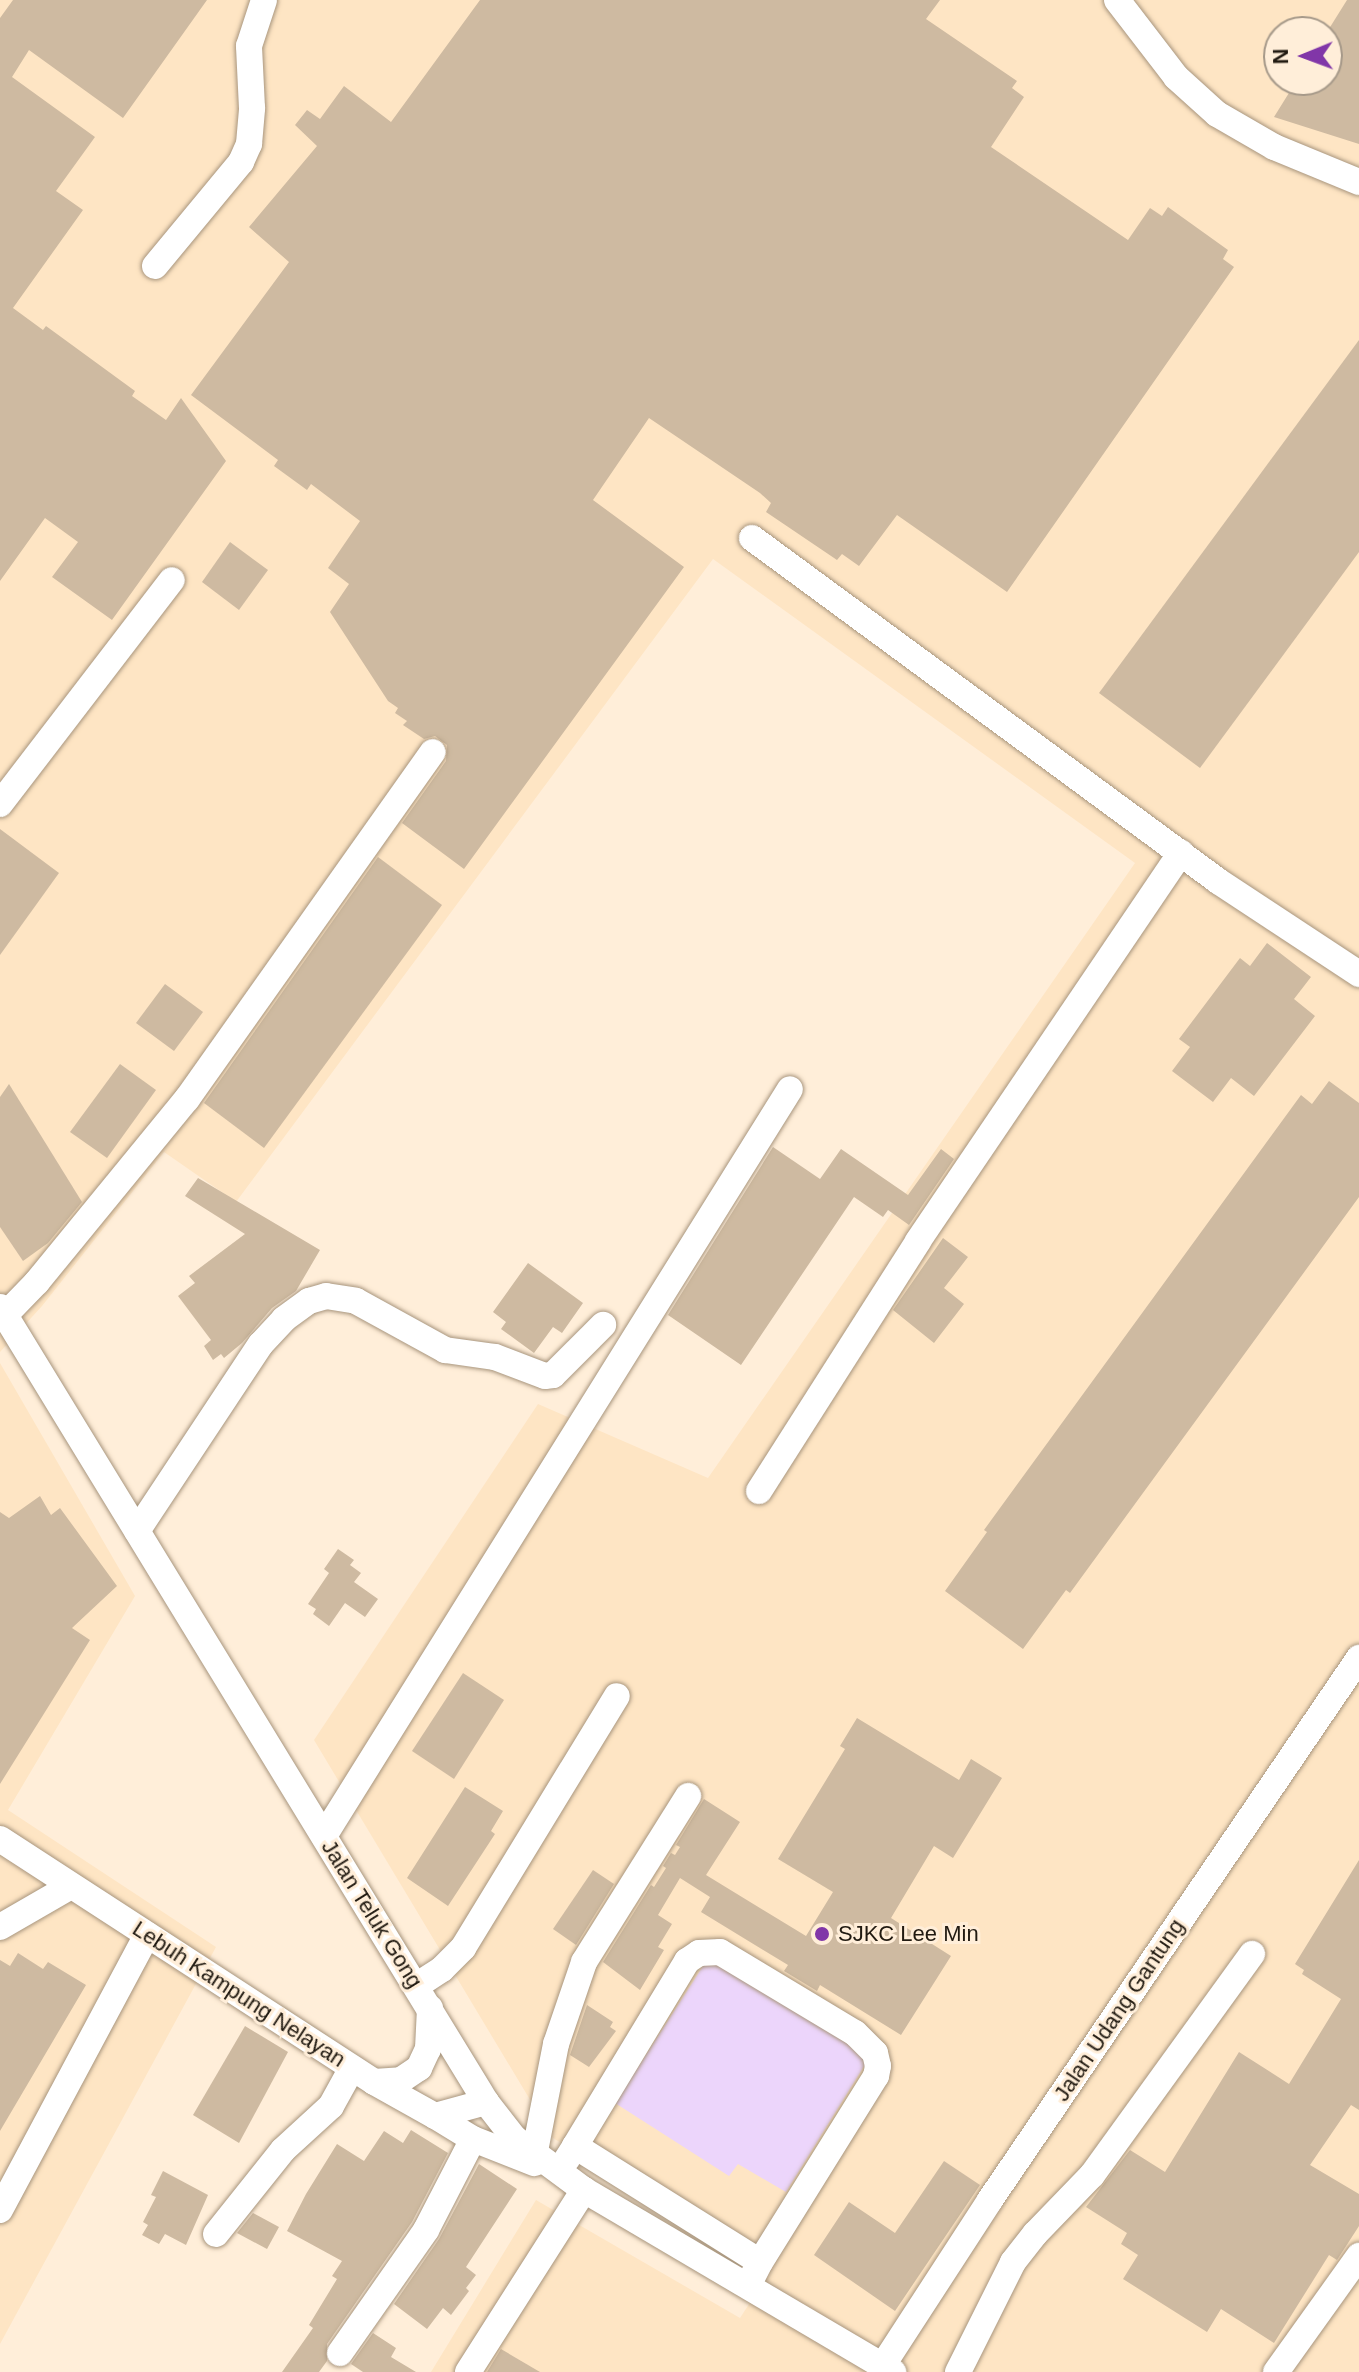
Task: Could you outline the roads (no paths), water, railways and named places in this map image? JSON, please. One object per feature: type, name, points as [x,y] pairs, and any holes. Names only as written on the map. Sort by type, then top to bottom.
[{"type":"street","points":[[155,266],[241,162],[249,144],[252,108],[249,46],[264,0]]},
{"type":"street","points":[[1117,0],[1176,77],[1217,114],[1274,147],[1359,182]]},
{"type":"street","points":[[752,538],[1288,931],[1359,974]]},
{"type":"street","points":[[0,804],[172,580]]},
{"type":"street","points":[[3,1311],[37,1282],[187,1099],[433,752]]},
{"type":"street","points":[[759,1491],[918,1241],[1181,853]]},
{"type":"street","points":[[324,1836],[790,1089]]},
{"type":"street","points":[[137,1531],[261,1344],[309,1301],[326,1296],[356,1301],[445,1350],[495,1357],[545,1376],[553,1375],[603,1325]]},
{"type":"street","name":"Jalan Teluk Gong","points":[[3,1311],[486,2102],[514,2138],[584,2190],[888,2368]]},
{"type":"street","name":"Jalan Udang Gantung","points":[[888,2368],[1008,2174],[1359,1658]]},
{"type":"street","points":[[216,2234],[283,2150],[363,2075],[401,2080],[419,2068],[428,2049],[423,1997],[470,1937],[617,1696]]},
{"type":"street","points":[[549,2166],[556,2044],[584,1962],[688,1796]]},
{"type":"street","name":"Lebuh Kampung Nelayan","points":[[0,1839],[363,2075],[473,2139],[549,2166]]},
{"type":"street","points":[[0,1927],[71,1886]]},
{"type":"street","points":[[0,2210],[147,1935]]},
{"type":"street","points":[[549,2166],[575,2146],[687,1961],[699,1953],[720,1952],[855,2033],[875,2053],[878,2066],[876,2076],[748,2286]]},
{"type":"street","points":[[958,2372],[1013,2262],[1035,2234],[1092,2175],[1252,1954]]},
{"type":"street","points":[[435,2116],[486,2102]]},
{"type":"street","points":[[340,2353],[426,2230],[473,2139]]},
{"type":"street","points":[[575,2146],[760,2262]]},
{"type":"street","points":[[468,2372],[584,2190]]},
{"type":"street","points":[[1276,2372],[1359,2256]]},
{"type":"place","name":"SJKC Lee Min","points":[[822,1934]]}]
